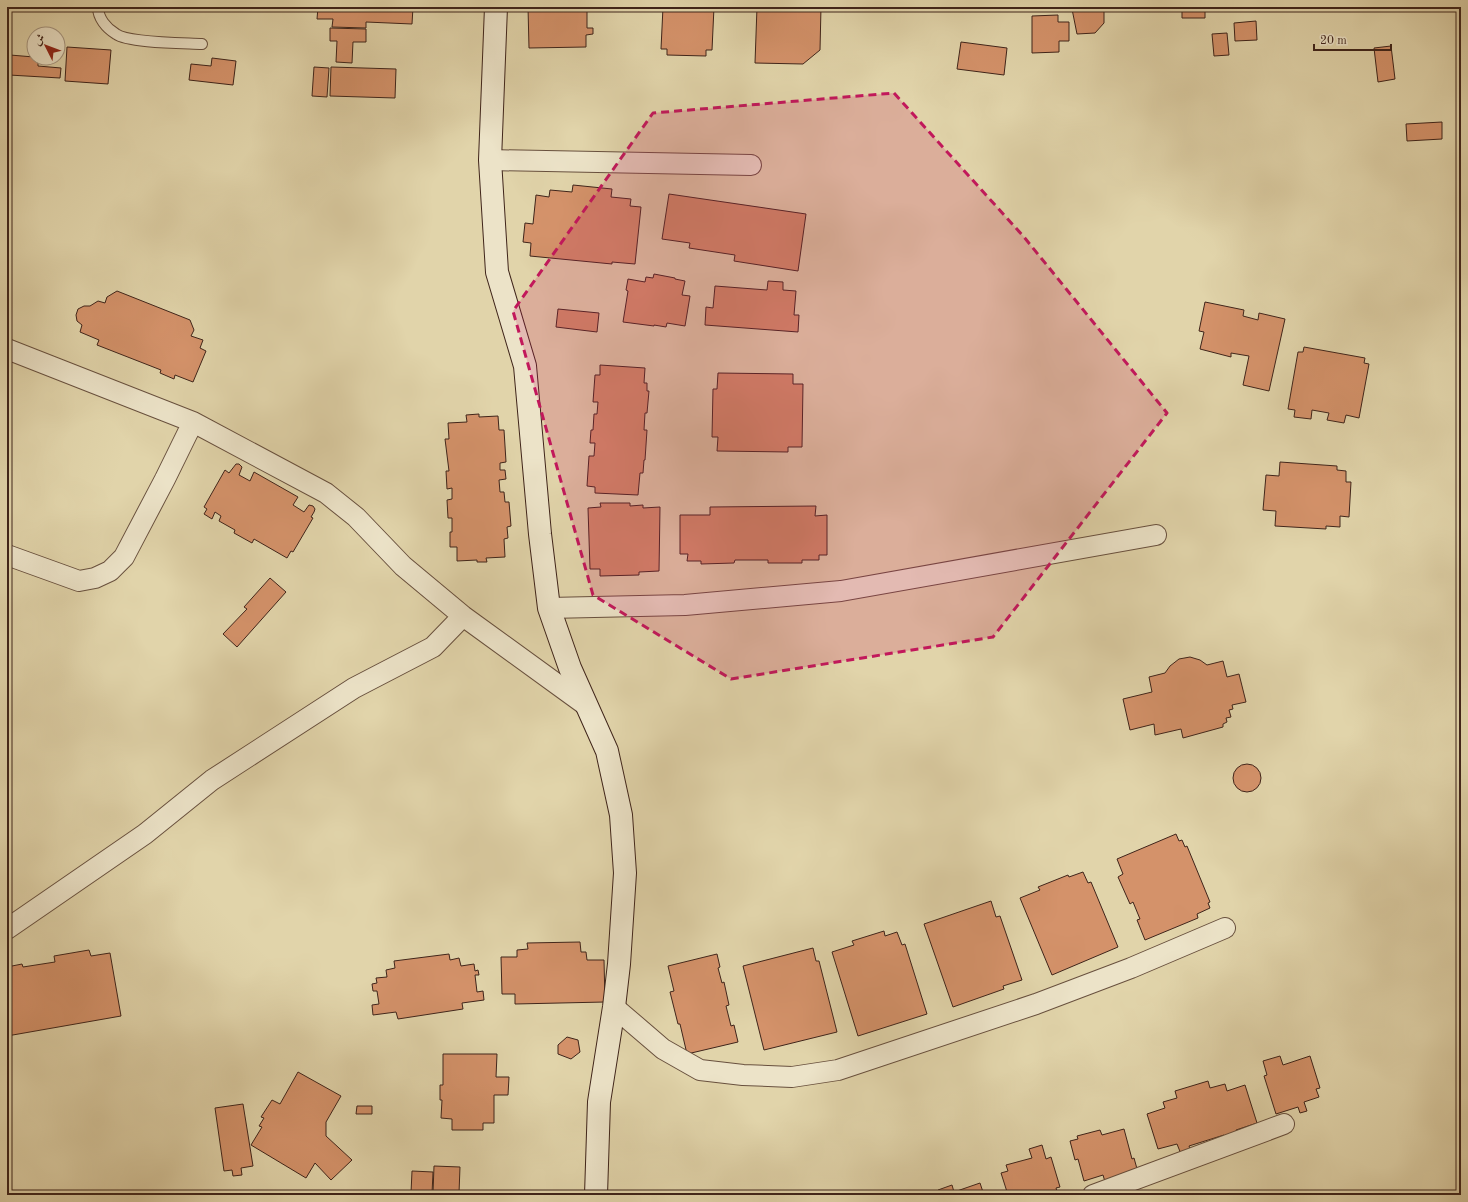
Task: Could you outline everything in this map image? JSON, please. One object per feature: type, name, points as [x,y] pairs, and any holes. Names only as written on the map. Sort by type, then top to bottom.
[{"type":"street","points":[[496,7],[490,160],[497,272],[525,366],[540,534],[549,608],[570,668],[607,751],[621,815],[625,872],[619,964],[614,1007],[599,1102],[596,1195]]},
{"type":"street","points":[[490,160],[751,165]]},
{"type":"street","points":[[7,348],[193,422],[326,493],[356,516],[403,566],[463,616],[587,706]]},
{"type":"street","points":[[7,555],[79,581],[95,578],[110,571],[124,557],[193,422]]},
{"type":"street","points":[[549,608],[685,605],[841,591],[1156,535]]},
{"type":"street","points":[[7,929],[145,834],[212,780],[354,688],[433,646],[463,616]]},
{"type":"street","points":[[614,1007],[663,1049],[700,1070],[743,1075],[792,1077],[838,1070],[1036,1004],[1131,968],[1225,928]]},
{"type":"street","points":[[1093,1195],[1284,1124]]},
{"type":"lane","points":[[98,7],[98,15],[116,35],[128,39],[202,44]]},
{"type":"highlighted area","points":[[894,93],[1024,237],[1167,413],[993,637],[731,679],[593,595],[513,311],[653,113]]},
{"type":"building","points":[[100,7],[296,7],[296,10],[100,9]]},
{"type":"building","points":[[318,7],[413,7],[412,24],[366,22],[366,28],[332,27],[333,19],[317,19]]},
{"type":"building","points":[[528,7],[587,7],[587,28],[593,28],[593,34],[586,35],[586,47],[529,48]]},
{"type":"building","points":[[663,7],[714,7],[712,50],[706,50],[706,56],[667,55],[667,49],[661,49]]},
{"type":"building","points":[[757,7],[821,7],[820,50],[803,64],[755,63]]},
{"type":"building","points":[[1182,7],[1205,7],[1205,18],[1182,18]]},
{"type":"building","points":[[1104,8],[1104,23],[1095,33],[1077,34],[1072,9]]},
{"type":"building","points":[[1058,15],[1058,22],[1069,22],[1069,41],[1059,41],[1059,52],[1032,53],[1032,16]]},
{"type":"building","points":[[1256,21],[1257,40],[1235,41],[1234,23]]},
{"type":"building","points":[[330,28],[366,29],[366,42],[353,42],[352,63],[336,62],[337,41],[330,41]]},
{"type":"building","points":[[1227,33],[1229,55],[1214,56],[1212,34]]},
{"type":"building","points":[[961,42],[1007,48],[1004,75],[957,69]]},
{"type":"building","points":[[1391,46],[1395,79],[1378,82],[1374,48]]},
{"type":"building","points":[[67,47],[111,50],[108,84],[65,81]]},
{"type":"building","points":[[10,55],[26,56],[26,66],[61,68],[60,78],[9,75]]},
{"type":"building","points":[[212,58],[236,61],[233,85],[189,80],[191,64],[211,66]]},
{"type":"building","points":[[314,67],[329,68],[327,97],[312,96]]},
{"type":"building","points":[[331,67],[396,69],[395,98],[330,96]]},
{"type":"building","points":[[1442,122],[1442,139],[1407,141],[1406,124]]},
{"type":"building","points":[[573,185],[612,189],[611,197],[631,199],[630,206],[641,207],[635,264],[612,262],[612,264],[530,256],[531,243],[523,242],[525,223],[533,224],[536,195],[549,197],[550,190],[572,192]]},
{"type":"building","points":[[669,194],[806,214],[798,271],[734,261],[735,255],[689,248],[690,243],[662,239]]},
{"type":"building","points":[[654,274],[685,281],[682,295],[690,296],[685,326],[667,323],[666,327],[623,322],[628,291],[626,290],[628,279],[645,282],[646,277],[653,278]]},
{"type":"building","points":[[768,281],[783,282],[783,290],[796,291],[794,315],[799,315],[798,332],[705,325],[706,307],[713,308],[715,286],[767,290]]},
{"type":"building","points":[[117,291],[190,320],[194,330],[191,336],[203,340],[200,348],[206,351],[193,382],[175,375],[174,379],[160,373],[161,370],[97,345],[99,340],[80,332],[82,325],[77,321],[76,315],[78,309],[84,306],[90,306],[98,301],[105,303],[107,297]]},
{"type":"building","points":[[1205,302],[1244,310],[1243,316],[1258,320],[1259,313],[1285,319],[1269,391],[1243,385],[1249,356],[1231,353],[1231,357],[1200,349],[1204,332],[1199,331]]},
{"type":"building","points":[[558,309],[599,313],[597,332],[556,327]]},
{"type":"building","points":[[1304,347],[1365,358],[1364,363],[1369,364],[1359,418],[1346,415],[1344,423],[1327,420],[1329,413],[1312,410],[1311,419],[1294,417],[1295,410],[1288,409],[1298,352],[1303,352]]},
{"type":"building","points":[[600,365],[645,368],[644,383],[647,383],[647,391],[649,391],[644,430],[647,430],[645,460],[643,473],[640,473],[638,495],[595,493],[595,487],[587,486],[589,456],[594,456],[595,443],[590,443],[591,430],[593,430],[594,414],[597,414],[598,402],[593,402],[595,375],[600,375]]},
{"type":"building","points":[[718,373],[793,374],[793,384],[803,384],[802,447],[788,447],[788,452],[717,451],[718,437],[712,437],[713,389],[717,389]]},
{"type":"building","points":[[479,414],[479,417],[498,416],[499,430],[504,430],[506,462],[500,463],[500,470],[505,470],[506,479],[499,480],[500,492],[504,492],[505,502],[509,502],[511,526],[507,527],[508,538],[504,539],[505,557],[486,558],[487,562],[477,562],[477,560],[457,561],[457,547],[450,547],[452,518],[448,518],[447,500],[452,499],[452,488],[447,489],[446,471],[449,471],[445,439],[449,439],[448,423],[467,422],[466,415]]},
{"type":"building","points":[[1280,462],[1337,466],[1337,470],[1346,471],[1346,482],[1351,482],[1349,517],[1340,516],[1340,527],[1326,526],[1326,529],[1275,526],[1276,511],[1263,510],[1266,475],[1279,476]]},
{"type":"building","points":[[236,464],[239,464],[242,467],[239,475],[250,481],[254,472],[298,497],[293,505],[304,512],[309,505],[313,506],[315,509],[311,517],[313,518],[293,552],[291,551],[287,558],[254,539],[252,543],[234,533],[235,530],[219,521],[221,516],[215,512],[212,519],[204,514],[207,509],[204,507],[225,470],[229,473]]},
{"type":"building","points":[[600,503],[630,503],[630,506],[643,505],[643,508],[660,507],[659,571],[639,572],[639,575],[600,576],[600,569],[590,569],[588,508],[601,507]]},
{"type":"building","points":[[816,506],[815,516],[827,515],[827,555],[819,555],[819,560],[802,560],[802,563],[768,563],[768,560],[735,560],[734,563],[701,564],[701,561],[687,561],[688,554],[680,554],[680,515],[710,515],[710,507]]},
{"type":"building","points":[[270,578],[286,592],[237,647],[223,634],[247,609],[244,607]]},
{"type":"building","points":[[1190,657],[1200,660],[1207,665],[1223,661],[1227,677],[1239,674],[1246,702],[1232,705],[1233,709],[1229,710],[1231,717],[1226,718],[1227,722],[1223,724],[1223,727],[1183,738],[1181,729],[1155,735],[1154,724],[1130,730],[1123,699],[1152,692],[1149,677],[1165,673],[1170,666],[1179,659]]},
{"type":"building","points":[[1247,764],[1257,768],[1261,778],[1257,788],[1247,792],[1237,788],[1233,778],[1237,768]]},
{"type":"building","points":[[1176,834],[1179,841],[1182,840],[1185,847],[1187,846],[1210,902],[1208,903],[1210,908],[1197,914],[1198,918],[1145,940],[1137,920],[1140,919],[1133,902],[1130,904],[1118,877],[1123,874],[1117,859]]},
{"type":"building","points":[[1083,872],[1088,883],[1091,882],[1118,947],[1052,975],[1020,898],[1040,890],[1038,887],[1068,875],[1069,877]]},
{"type":"building","points":[[991,901],[996,917],[1000,916],[1022,980],[1003,986],[1004,989],[953,1007],[924,924]]},
{"type":"building","points":[[884,931],[885,936],[897,932],[902,945],[905,944],[927,1014],[858,1036],[832,952],[854,945],[852,941]]},
{"type":"building","points":[[580,942],[581,952],[586,952],[587,960],[604,960],[605,1002],[515,1004],[515,994],[502,994],[501,957],[517,957],[517,950],[528,949],[527,943]]},
{"type":"building","points":[[813,948],[816,961],[819,961],[837,1032],[764,1050],[743,966]]},
{"type":"building","points":[[89,950],[91,956],[110,953],[121,1016],[7,1036],[7,967],[22,964],[23,967],[55,962],[54,956]]},
{"type":"building","points":[[449,954],[450,960],[459,958],[461,966],[474,964],[475,971],[478,970],[479,975],[475,975],[477,992],[483,991],[484,1000],[462,1003],[463,1009],[398,1019],[396,1012],[373,1015],[372,1005],[379,1004],[377,991],[373,991],[372,984],[377,983],[376,978],[387,977],[386,970],[395,968],[394,961]]},
{"type":"building","points":[[717,954],[720,967],[718,968],[722,983],[724,982],[729,1005],[726,1006],[731,1026],[734,1025],[738,1042],[687,1054],[670,992],[674,991],[668,966]]},
{"type":"building","points":[[567,1037],[578,1040],[580,1052],[571,1059],[558,1054],[558,1045]]},
{"type":"building","points":[[443,1054],[497,1054],[496,1077],[509,1077],[508,1095],[494,1095],[494,1123],[483,1123],[483,1130],[452,1130],[452,1119],[441,1118],[442,1100],[440,1100],[440,1085],[443,1085]]},
{"type":"building","points":[[1280,1056],[1283,1065],[1310,1056],[1320,1088],[1316,1089],[1319,1097],[1304,1102],[1307,1111],[1300,1113],[1298,1107],[1276,1114],[1264,1076],[1267,1075],[1263,1061]]},
{"type":"building","points":[[298,1072],[341,1096],[326,1122],[326,1136],[352,1160],[331,1180],[315,1163],[306,1178],[251,1145],[262,1127],[259,1126],[264,1118],[261,1117],[272,1100],[280,1104]]},
{"type":"building","points":[[1208,1081],[1210,1088],[1225,1084],[1227,1091],[1245,1085],[1257,1123],[1236,1130],[1238,1136],[1225,1140],[1224,1135],[1189,1146],[1191,1151],[1181,1154],[1177,1144],[1158,1149],[1147,1114],[1165,1108],[1163,1102],[1177,1098],[1175,1091]]},
{"type":"building","points":[[243,1104],[253,1166],[241,1168],[242,1175],[233,1176],[232,1170],[224,1171],[215,1108]]},
{"type":"building","points":[[357,1106],[372,1106],[372,1114],[356,1114]]},
{"type":"building","points":[[1124,1129],[1132,1159],[1134,1158],[1139,1176],[1106,1185],[1103,1175],[1084,1181],[1078,1159],[1075,1160],[1070,1141],[1078,1139],[1077,1136],[1100,1130],[1102,1135]]},
{"type":"building","points":[[1042,1145],[1046,1159],[1051,1157],[1060,1187],[1056,1188],[1058,1195],[1008,1195],[1001,1173],[1008,1171],[1006,1165],[1032,1158],[1029,1149]]},
{"type":"building","points":[[434,1166],[460,1167],[459,1193],[433,1193]]},
{"type":"building","points":[[412,1171],[433,1172],[432,1194],[411,1193]]},
{"type":"building","points":[[980,1183],[984,1195],[940,1195],[938,1190],[952,1185],[954,1192]]}]
